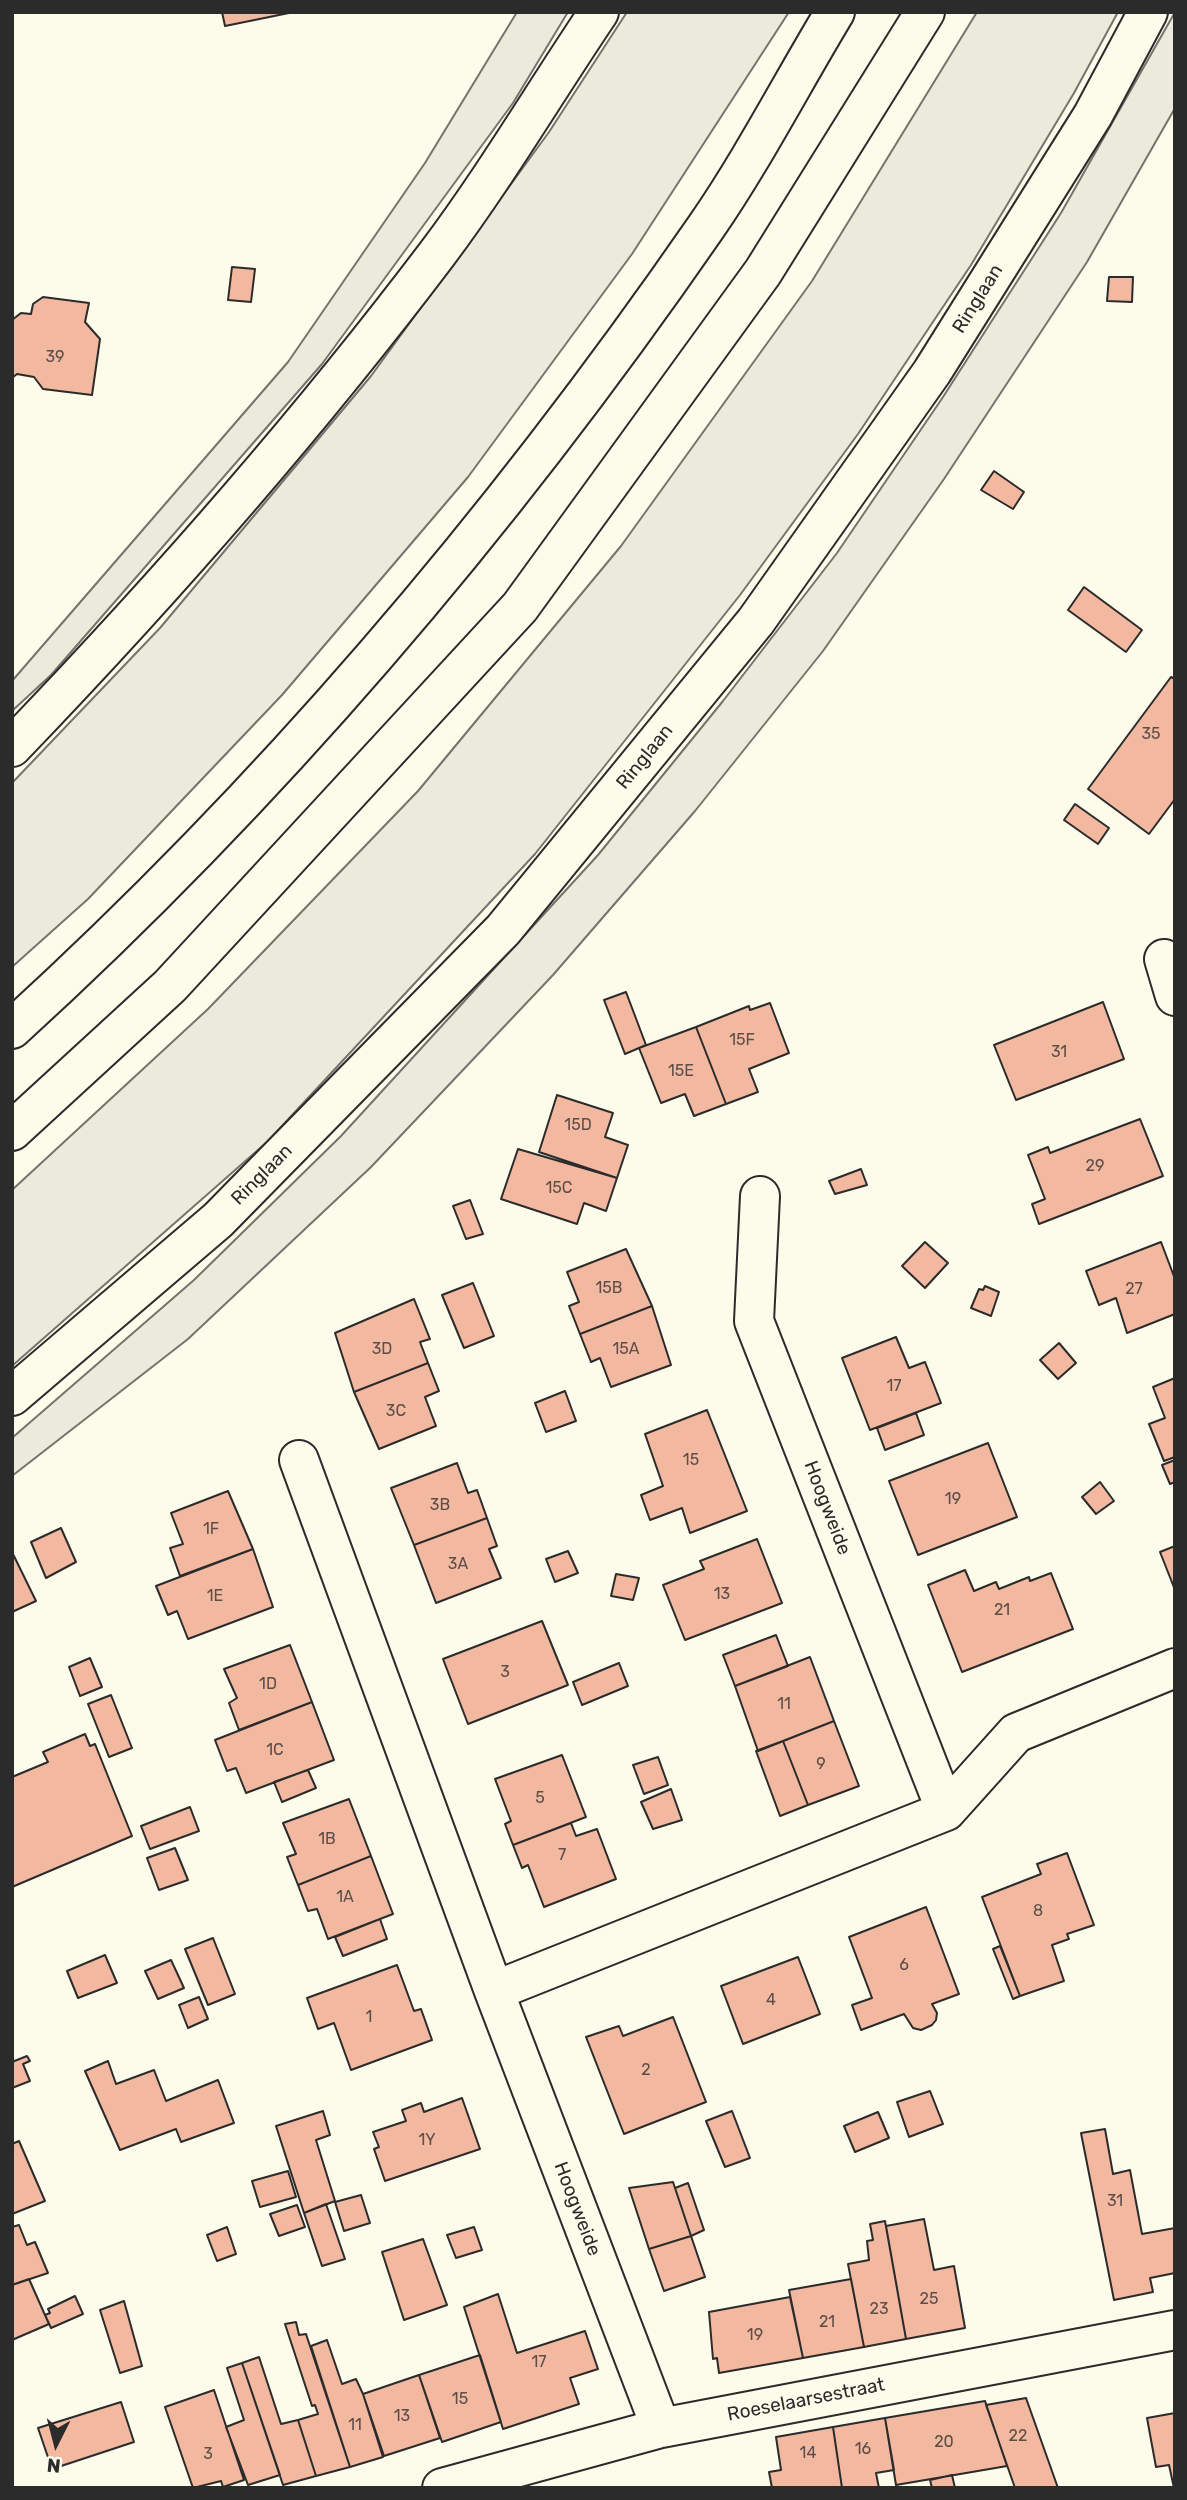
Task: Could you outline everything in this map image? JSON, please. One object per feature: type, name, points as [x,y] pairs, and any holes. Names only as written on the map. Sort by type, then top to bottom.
[{"type":"main road","points":[[12,747],[125,629],[285,443],[438,253],[599,12]]},
{"type":"main road","points":[[12,1029],[113,937],[294,747],[464,550],[588,388],[707,225],[835,12]]},
{"type":"main road","points":[[12,1131],[170,986],[520,607],[763,272],[925,12]]},
{"type":"main road","name":"Ringlaan","points":[[12,1396],[218,1220],[503,930],[739,643],[932,372],[1093,115],[1148,12]]},
{"type":"main road","points":[[1164,959],[1175,996]]},
{"type":"main road","name":"Hoogweide","points":[[760,1196],[754,1321],[946,1811]]},
{"type":"main road","name":"Hoogweide","points":[[299,1460],[494,1991],[661,2428]]},
{"type":"main road","points":[[494,1991],[946,1811],[1016,1733],[1175,1668]]},
{"type":"main road","name":"Roeselaarsestraat","points":[[442,2488],[661,2428],[1175,2330]]},
{"type":"shaded area","points":[[517,12],[568,12],[513,103],[322,364],[51,675],[12,711],[12,681],[288,362],[425,163]]},
{"type":"shaded area","points":[[627,12],[789,12],[632,254],[468,477],[282,695],[88,899],[12,967],[12,783],[160,628],[371,376],[549,132]]},
{"type":"shaded area","points":[[977,12],[1118,12],[1074,93],[971,265],[858,434],[740,595],[535,854],[267,1142],[12,1366],[12,1190],[208,1009],[418,791],[621,546],[812,281]]},
{"type":"shaded area","points":[[1175,12],[1175,108],[1087,262],[944,479],[823,651],[695,811],[553,975],[371,1167],[188,1339],[12,1476],[12,1438],[194,1280],[341,1136],[598,855],[723,701],[837,553],[943,397],[1061,213]]},
{"type":"building","points":[[222,12],[289,12],[289,13],[225,26]]},
{"type":"building","points":[[232,267],[255,269],[251,302],[228,300]]},
{"type":"building","points":[[1109,277],[1133,277],[1132,302],[1107,301]]},
{"type":"building","points":[[43,297],[89,303],[85,322],[100,339],[92,395],[43,389],[34,377],[17,374],[12,378],[12,320],[21,313],[31,314],[33,304]]},
{"type":"building","points":[[994,471],[1024,492],[1013,509],[981,490]]},
{"type":"building","points":[[1084,587],[1142,630],[1126,652],[1068,610]]},
{"type":"building","points":[[1171,677],[1175,679],[1175,799],[1149,834],[1088,789]]},
{"type":"building","points":[[1075,804],[1109,828],[1098,844],[1064,820]]},
{"type":"building","points":[[626,992],[646,1045],[625,1054],[604,1000]]},
{"type":"building","points":[[1103,1002],[1124,1059],[1016,1100],[994,1045]]},
{"type":"building","points":[[770,1003],[789,1053],[749,1069],[758,1092],[726,1104],[696,1027],[749,1006],[750,1010]]},
{"type":"building","points":[[696,1027],[726,1104],[694,1116],[685,1094],[661,1103],[639,1048]]},
{"type":"building","points":[[557,1095],[613,1113],[605,1137],[628,1145],[617,1178],[539,1152]]},
{"type":"building","points":[[1140,1119],[1163,1176],[1039,1224],[1032,1204],[1045,1199],[1028,1155],[1048,1147],[1050,1153]]},
{"type":"building","points":[[518,1149],[617,1178],[606,1211],[584,1203],[577,1224],[501,1199]]},
{"type":"building","points":[[861,1169],[867,1185],[835,1194],[829,1181]]},
{"type":"building","points":[[470,1200],[483,1234],[466,1239],[453,1206]]},
{"type":"building","points":[[925,1242],[948,1263],[925,1288],[902,1266]]},
{"type":"building","points":[[1161,1242],[1175,1279],[1175,1314],[1127,1333],[1116,1298],[1099,1305],[1086,1271]]},
{"type":"building","points":[[626,1249],[652,1306],[580,1334],[569,1306],[579,1302],[567,1272]]},
{"type":"building","points":[[473,1283],[494,1336],[464,1348],[442,1295]]},
{"type":"building","points":[[985,1286],[999,1292],[991,1316],[971,1308],[979,1289],[983,1290]]},
{"type":"building","points":[[414,1299],[430,1339],[420,1342],[428,1363],[354,1392],[335,1333]]},
{"type":"building","points":[[652,1306],[671,1365],[611,1387],[600,1358],[591,1362],[580,1334]]},
{"type":"building","points":[[896,1337],[909,1368],[925,1362],[941,1403],[870,1430],[842,1358]]},
{"type":"building","points":[[1059,1343],[1076,1363],[1058,1379],[1040,1360]]},
{"type":"building","points":[[428,1363],[439,1391],[425,1397],[436,1426],[379,1449],[354,1392]]},
{"type":"building","points":[[1175,1378],[1175,1457],[1164,1461],[1149,1424],[1165,1418],[1153,1387]]},
{"type":"building","points":[[565,1391],[576,1421],[546,1432],[535,1403]]},
{"type":"building","points":[[707,1410],[747,1511],[690,1533],[682,1508],[650,1520],[641,1495],[663,1486],[645,1434]]},
{"type":"building","points":[[916,1413],[924,1435],[885,1450],[877,1428]]},
{"type":"building","points":[[988,1443],[1017,1517],[918,1555],[889,1481]]},
{"type":"building","points":[[1175,1460],[1175,1482],[1170,1484],[1162,1465]]},
{"type":"building","points":[[457,1463],[468,1493],[477,1490],[487,1518],[414,1545],[391,1488]]},
{"type":"building","points":[[1100,1482],[1114,1501],[1096,1514],[1082,1497]]},
{"type":"building","points":[[228,1491],[253,1549],[180,1576],[170,1548],[183,1544],[171,1513]]},
{"type":"building","points":[[487,1518],[497,1546],[489,1549],[501,1578],[436,1603],[414,1545]]},
{"type":"building","points":[[61,1528],[76,1562],[46,1578],[31,1542]]},
{"type":"building","points":[[757,1539],[782,1603],[685,1640],[663,1585],[704,1569],[700,1561]]},
{"type":"building","points":[[1175,1546],[1175,1590],[1160,1552]]},
{"type":"building","points":[[253,1549],[273,1607],[188,1639],[177,1611],[168,1615],[156,1586]]},
{"type":"building","points":[[568,1551],[578,1573],[555,1582],[546,1559]]},
{"type":"building","points":[[12,1552],[36,1601],[12,1612]]},
{"type":"building","points":[[965,1570],[974,1591],[996,1582],[999,1589],[1029,1577],[1030,1581],[1051,1573],[1073,1629],[962,1672],[928,1585]]},
{"type":"building","points":[[616,1574],[639,1578],[633,1600],[611,1596]]},
{"type":"building","points":[[542,1621],[568,1685],[468,1724],[443,1659]]},
{"type":"building","points":[[776,1635],[788,1666],[735,1686],[723,1655]]},
{"type":"building","points":[[290,1645],[312,1702],[239,1730],[229,1703],[237,1698],[224,1669]]},
{"type":"building","points":[[810,1657],[834,1721],[758,1751],[735,1686]]},
{"type":"building","points":[[90,1658],[102,1687],[80,1696],[69,1667]]},
{"type":"building","points":[[619,1663],[628,1686],[582,1705],[573,1682]]},
{"type":"building","points":[[111,1695],[132,1748],[109,1757],[88,1704]]},
{"type":"building","points":[[312,1702],[334,1760],[246,1793],[236,1768],[227,1771],[215,1740]]},
{"type":"building","points":[[834,1721],[859,1786],[808,1805],[783,1741]]},
{"type":"building","points":[[85,1734],[90,1746],[95,1744],[132,1836],[12,1887],[12,1777],[48,1762],[43,1752]]},
{"type":"building","points":[[783,1741],[808,1805],[780,1816],[756,1751]]},
{"type":"building","points":[[562,1755],[586,1817],[513,1845],[505,1824],[511,1821],[495,1779]]},
{"type":"building","points":[[658,1757],[668,1785],[644,1794],[633,1765]]},
{"type":"building","points":[[308,1770],[316,1788],[282,1802],[274,1782]]},
{"type":"building","points":[[671,1789],[682,1820],[653,1829],[641,1802]]},
{"type":"building","points":[[349,1799],[371,1856],[298,1885],[287,1857],[296,1854],[283,1823]]},
{"type":"building","points":[[190,1807],[199,1831],[150,1849],[141,1826]]},
{"type":"building","points":[[571,1823],[576,1836],[597,1829],[616,1879],[544,1907],[528,1865],[522,1868],[513,1845]]},
{"type":"building","points":[[175,1848],[188,1880],[159,1890],[147,1858]]},
{"type":"building","points":[[1067,1853],[1094,1925],[1067,1934],[1069,1939],[1052,1945],[1064,1981],[1020,1996],[982,1897],[1041,1874],[1037,1864]]},
{"type":"building","points":[[371,1856],[393,1914],[328,1939],[317,1909],[308,1911],[298,1885]]},
{"type":"building","points":[[926,1907],[959,1994],[932,2004],[937,2013],[936,2020],[921,2030],[913,2028],[904,2014],[861,2030],[852,2005],[872,1998],[849,1937]]},
{"type":"building","points":[[380,1919],[387,1939],[343,1956],[335,1937]]},
{"type":"building","points":[[213,1938],[235,1994],[208,2005],[185,1949]]},
{"type":"building","points":[[1000,1946],[1020,1996],[1013,1999],[993,1949]]},
{"type":"building","points":[[105,1955],[117,1983],[78,1998],[67,1971]]},
{"type":"building","points":[[798,1957],[820,2014],[743,2044],[721,1986]]},
{"type":"building","points":[[171,1960],[184,1988],[158,1999],[145,1971]]},
{"type":"building","points":[[397,1965],[414,2011],[421,2009],[432,2040],[351,2070],[334,2023],[318,2029],[307,1998]]},
{"type":"building","points":[[199,1997],[208,2019],[188,2028],[179,2005]]},
{"type":"building","points":[[673,2017],[706,2102],[624,2134],[586,2037],[619,2026],[623,2036]]},
{"type":"building","points":[[27,2056],[30,2061],[23,2064],[30,2081],[12,2088],[12,2062]]},
{"type":"building","points":[[108,2061],[116,2084],[154,2070],[166,2101],[218,2080],[234,2123],[181,2142],[176,2129],[120,2150],[85,2071]]},
{"type":"building","points":[[930,2091],[943,2124],[909,2137],[897,2102]]},
{"type":"building","points":[[462,2098],[480,2149],[385,2181],[374,2149],[379,2147],[373,2132],[406,2121],[402,2110],[421,2103],[424,2112]]},
{"type":"building","points":[[323,2111],[330,2135],[316,2140],[335,2201],[304,2213],[276,2126]]},
{"type":"building","points":[[732,2111],[750,2158],[725,2167],[706,2121]]},
{"type":"building","points":[[878,2112],[889,2138],[855,2152],[844,2126]]},
{"type":"building","points":[[1105,2129],[1113,2174],[1130,2170],[1142,2234],[1175,2228],[1175,2273],[1150,2278],[1153,2292],[1114,2300],[1081,2133]]},
{"type":"building","points":[[19,2141],[45,2201],[12,2214],[12,2144]]},
{"type":"building","points":[[288,2171],[296,2197],[260,2207],[252,2181]]},
{"type":"building","points":[[673,2182],[691,2236],[649,2249],[629,2188]]},
{"type":"building","points":[[688,2183],[704,2230],[691,2236],[675,2188]]},
{"type":"building","points":[[361,2195],[370,2223],[344,2231],[335,2202]]},
{"type":"building","points":[[326,2204],[345,2259],[322,2266],[304,2213]]},
{"type":"building","points":[[297,2205],[305,2227],[279,2236],[270,2214]]},
{"type":"building","points":[[924,2219],[934,2270],[954,2266],[965,2328],[906,2339],[886,2226]]},
{"type":"building","points":[[885,2221],[906,2339],[864,2347],[848,2264],[869,2260],[867,2241],[873,2240],[870,2224]]},
{"type":"building","points":[[19,2225],[27,2245],[35,2242],[48,2273],[12,2285],[12,2227]]},
{"type":"building","points":[[227,2227],[236,2254],[217,2261],[207,2235]]},
{"type":"building","points":[[474,2227],[482,2250],[456,2258],[447,2235]]},
{"type":"building","points":[[691,2236],[705,2277],[664,2291],[649,2249]]},
{"type":"building","points":[[423,2239],[447,2305],[404,2320],[382,2252]]},
{"type":"building","points":[[29,2279],[49,2324],[12,2340],[12,2285]]},
{"type":"building","points":[[851,2279],[864,2347],[803,2358],[789,2290]]},
{"type":"building","points":[[498,2294],[517,2353],[585,2331],[598,2369],[570,2378],[579,2404],[503,2429],[464,2307]]},
{"type":"building","points":[[75,2296],[83,2314],[51,2328],[45,2315],[50,2313],[48,2309]]},
{"type":"building","points":[[790,2297],[803,2358],[719,2373],[717,2358],[713,2359],[709,2312]]},
{"type":"building","points":[[124,2301],[142,2366],[120,2373],[100,2310]]},
{"type":"building","points":[[296,2322],[299,2335],[306,2334],[350,2467],[316,2476],[298,2420],[318,2414],[315,2405],[312,2406],[285,2324]]},
{"type":"building","points":[[327,2340],[342,2384],[356,2379],[383,2457],[350,2467],[311,2346]]},
{"type":"building","points":[[480,2355],[501,2422],[442,2442],[419,2375]]},
{"type":"building","points":[[259,2357],[281,2424],[298,2420],[316,2476],[283,2485],[242,2363]]},
{"type":"building","points":[[242,2363],[280,2475],[248,2485],[226,2427],[244,2420],[227,2368]]},
{"type":"building","points":[[419,2375],[440,2438],[384,2456],[363,2394]]},
{"type":"building","points":[[214,2390],[244,2480],[223,2487],[221,2481],[193,2488],[165,2407]]},
{"type":"building","points":[[1026,2398],[1058,2488],[1015,2488],[986,2405]]},
{"type":"building","points":[[985,2401],[1007,2466],[896,2485],[885,2418]]},
{"type":"building","points":[[121,2402],[134,2442],[52,2469],[38,2428]]},
{"type":"building","points":[[1175,2413],[1174,2488],[1169,2465],[1156,2467],[1147,2418]]},
{"type":"building","points":[[885,2418],[894,2470],[876,2473],[879,2488],[842,2488],[833,2427]]},
{"type":"building","points":[[833,2427],[842,2488],[772,2488],[769,2472],[781,2470],[776,2437]]},
{"type":"building","points":[[952,2475],[955,2488],[932,2488],[930,2480]]}]
